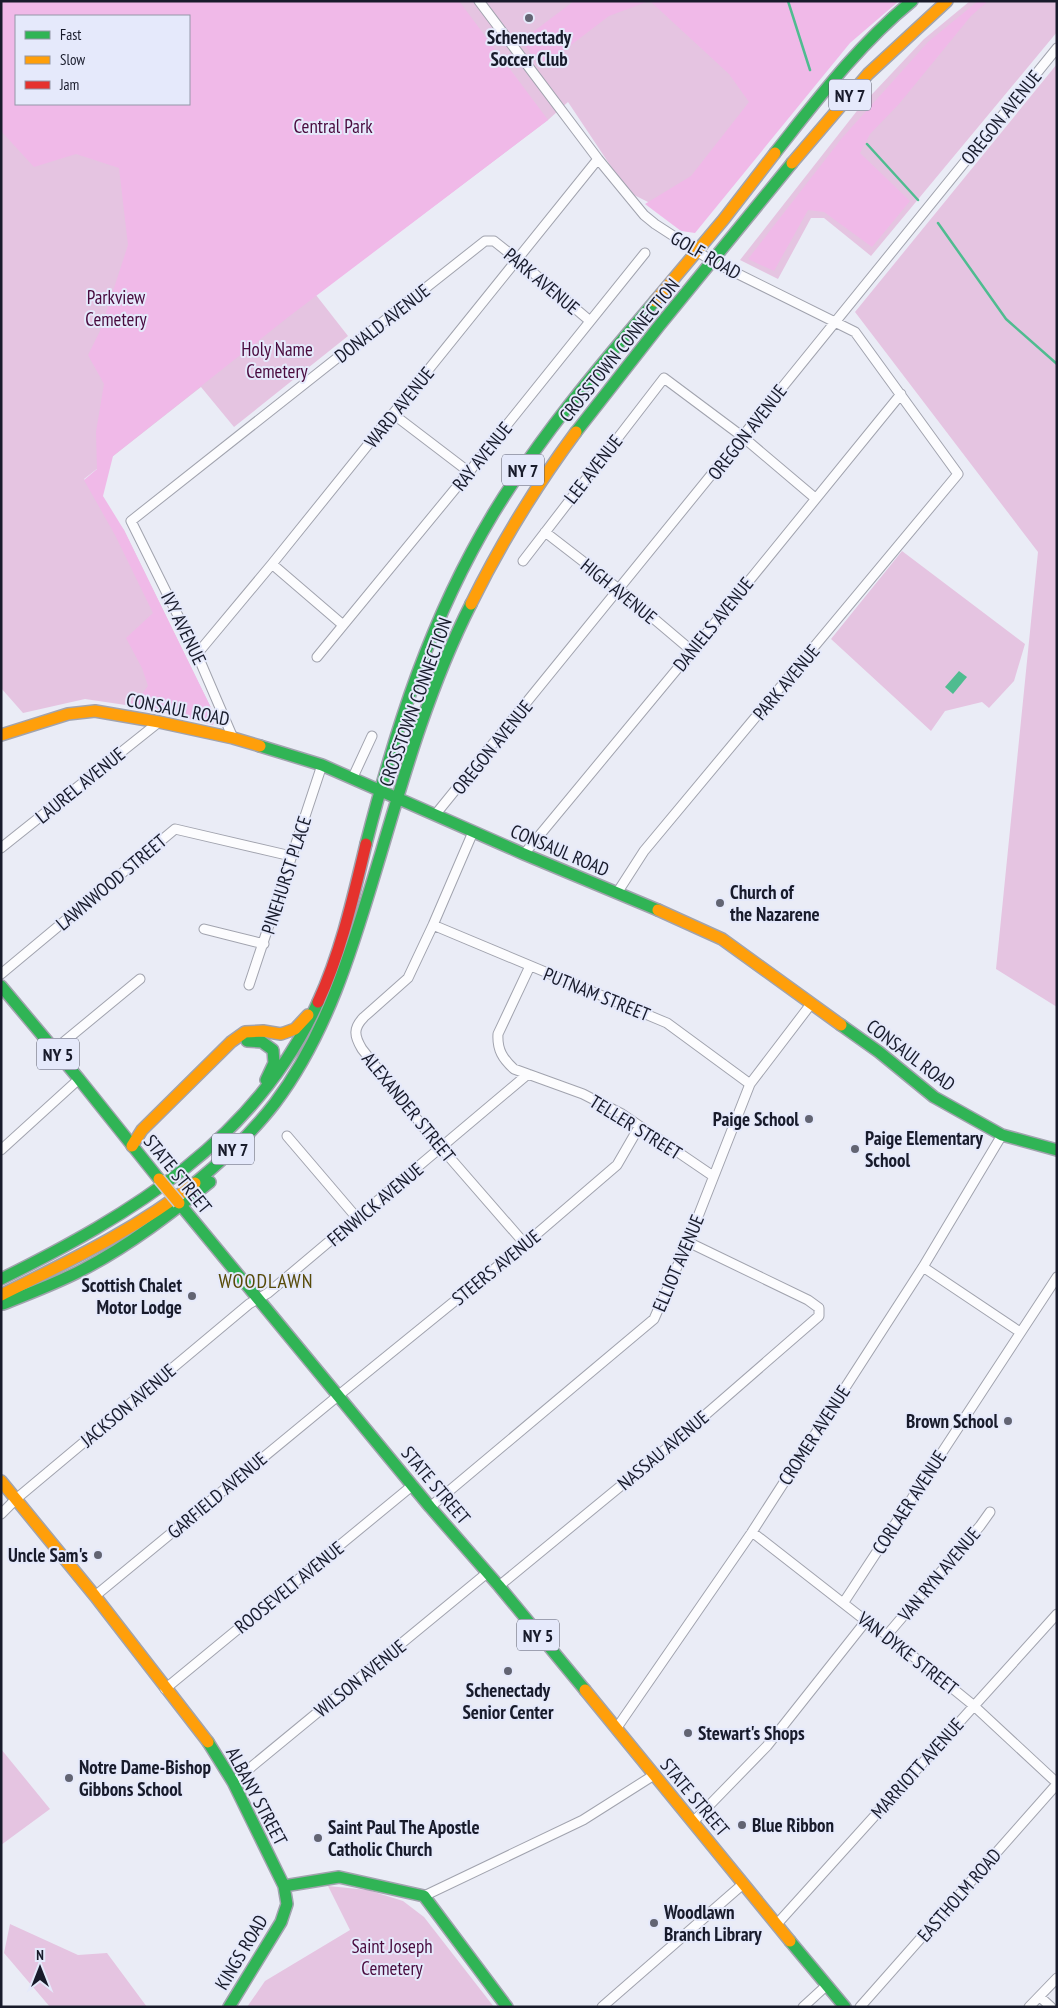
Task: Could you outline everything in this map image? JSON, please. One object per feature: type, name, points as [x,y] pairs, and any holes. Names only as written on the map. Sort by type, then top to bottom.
[{"type":"main road","name":"CROSSTOWN CONNECTION","points":[[1,1279],[75,1243],[134,1207],[194,1162],[236,1125],[278,1075],[309,1026],[329,976],[400,720],[429,643],[463,568],[503,498],[558,419],[715,230],[797,124],[856,54],[912,1]]},
{"type":"main road","name":"CROSSTOWN CONNECTION","points":[[1,1295],[147,1215],[200,1178],[244,1140],[290,1082],[320,1030],[344,973],[397,799],[445,660],[481,584],[522,509],[575,432],[712,261],[868,74],[947,1]]},
{"type":"main road","name":"CONSAUL ROAD","points":[[1,735],[68,714],[95,711],[233,738],[322,765],[722,939],[879,1052],[934,1097],[1002,1135],[1057,1150]]},
{"type":"main road","points":[[1,1305],[62,1281],[100,1262],[141,1236],[231,1164],[273,1120],[294,1091],[316,1055],[329,1026],[344,973]]},
{"type":"main road","points":[[132,1146],[142,1130],[231,1042],[245,1032],[263,1030],[281,1034],[295,1029],[307,1015],[329,976]]},
{"type":"main road","name":"STATE STREET","points":[[1,986],[80,1079],[257,1299],[339,1394],[430,1507],[499,1586],[845,2007]]},
{"type":"main road","points":[[132,1146],[148,1137],[234,1046],[256,1039],[264,1041],[270,1046],[275,1062],[253,1105]]},
{"type":"main road","name":"ALBANY STREET","points":[[1,1481],[95,1596],[216,1754],[233,1782],[284,1886]]},
{"type":"main road","points":[[1,1496],[16,1499]]},
{"type":"main road","points":[[284,1886],[339,1877],[424,1896],[507,2007]]},
{"type":"main road","name":"KINGS ROAD","points":[[229,2007],[281,1922],[287,1904],[284,1886]]},
{"type":"street","name":"GOLF ROAD","points":[[479,1],[598,159],[644,214],[655,224],[712,261],[855,332],[958,474]]},
{"type":"street","name":"OREGON AVENUE","points":[[435,815],[620,590],[833,322],[1057,48]]},
{"type":"street","name":"WARD AVENUE","points":[[197,654],[394,414],[598,159]]},
{"type":"street","name":"PARK AVENUE","points":[[494,241],[590,321]]},
{"type":"street","name":"DONALD AVENUE","points":[[131,521],[485,242],[494,241]]},
{"type":"street","name":"RAY AVENUE","points":[[317,657],[644,253]]},
{"type":"street","name":"LEE AVENUE","points":[[524,561],[544,532],[664,378],[743,437]]},
{"type":"street","name":"DANIELS AVENUE","points":[[524,854],[692,651],[900,394]]},
{"type":"street","points":[[394,414],[468,472]]},
{"type":"street","points":[[743,437],[815,498]]},
{"type":"street","name":"PARK AVENUE","points":[[616,893],[644,851],[958,474]]},
{"type":"street","name":"IVY AVENUE","points":[[131,521],[197,654],[233,738]]},
{"type":"street","name":"HIGH AVENUE","points":[[544,532],[620,590],[692,651]]},
{"type":"street","points":[[272,564],[343,625]]},
{"type":"street","name":"LAUREL AVENUE","points":[[1,848],[159,722]]},
{"type":"street","points":[[353,778],[372,736]]},
{"type":"street","name":"PINEHURST PLACE","points":[[249,985],[322,765]]},
{"type":"street","name":"LAWNWOOD STREET","points":[[1,974],[175,829],[291,856]]},
{"type":"street","name":"ALEXANDER STREET","points":[[473,832],[408,978],[358,1022],[355,1031],[357,1041],[362,1049],[442,1148],[525,1244]]},
{"type":"street","name":"PUTNAM STREET","points":[[433,925],[667,1023],[750,1084]]},
{"type":"street","points":[[204,929],[264,944]]},
{"type":"street","points":[[528,1074],[514,1069],[506,1062],[497,1043],[498,1034],[530,966]]},
{"type":"street","points":[[54,1050],[140,979]]},
{"type":"street","name":"ELLIOT AVENUE","points":[[430,1507],[654,1319],[688,1242],[750,1084],[811,1004]]},
{"type":"street","name":"FENWICK AVENUE","points":[[257,1299],[268,1293],[528,1074]]},
{"type":"street","name":"TELLER STREET","points":[[528,1074],[583,1094],[622,1114],[713,1176]]},
{"type":"street","points":[[1,1150],[80,1079]]},
{"type":"street","name":"STEERS AVENUE","points":[[339,1394],[525,1244],[617,1166],[639,1127]]},
{"type":"street","name":"CROMER AVENUE","points":[[616,1729],[752,1532],[924,1267],[1002,1135]]},
{"type":"street","points":[[287,1136],[356,1218]]},
{"type":"street","name":"NASSAU AVENUE","points":[[499,1586],[673,1443],[819,1316],[819,1308],[814,1304],[688,1242]]},
{"type":"street","points":[[924,1267],[1020,1332]]},
{"type":"street","name":"CORLAER AVENUE","points":[[844,1602],[1057,1277]]},
{"type":"street","name":"JACKSON AVENUE","points":[[1,1514],[16,1499],[257,1299]]},
{"type":"street","name":"GARFIELD AVENUE","points":[[95,1596],[339,1394]]},
{"type":"street","name":"ROOSEVELT AVENUE","points":[[165,1689],[413,1485]]},
{"type":"street","name":"VAN RYN AVENUE","points":[[887,1635],[990,1512]]},
{"type":"street","name":"VAN DYKE STREET","points":[[752,1532],[866,1621],[887,1635],[973,1705],[1057,1784]]},
{"type":"street","name":"WILSON AVENUE","points":[[233,1782],[487,1573]]},
{"type":"street","name":"MARRIOTT AVENUE","points":[[777,1924],[1057,1614]]},
{"type":"street","points":[[693,1822],[767,1746],[866,1621]]},
{"type":"street","points":[[424,1896],[583,1820],[654,1775]]},
{"type":"street","name":"EASTHOLM ROAD","points":[[860,2007],[1057,1784]]},
{"type":"street","points":[[602,2007],[743,1884]]},
{"type":"street","points":[[1029,2007],[1057,1978]]},
{"type":"street","points":[[803,2007],[827,1986]]},
{"type":"street","points":[[1040,1997],[1051,2007]]},
{"type":"green space","points":[[1,1],[884,1],[690,223],[628,192],[568,102],[548,120],[316,295],[348,336],[234,427],[201,387],[84,479],[124,530],[215,716],[213,725],[146,708],[85,699],[23,713],[1,688]]},
{"type":"green space","name":"Central Park","points":[[1,1],[459,1],[548,120],[287,318],[113,456],[103,496],[124,530],[215,716],[213,725],[146,708],[125,705],[140,697],[148,686],[142,668],[126,638],[153,613],[115,535],[84,480],[97,469],[96,432],[104,384],[88,355],[100,331],[128,245],[119,168],[76,154],[34,167],[1,131]]},
{"type":"green space","points":[[574,1],[649,1],[609,16],[542,67],[521,41]]},
{"type":"green space","points":[[650,1],[899,1],[850,43],[695,233],[681,231],[645,204],[691,176],[749,102],[729,74]]},
{"type":"green space","points":[[970,1],[1057,1],[1057,32],[871,256],[824,218],[811,218],[778,279],[740,260],[860,107],[924,39]]},
{"type":"green space","points":[[978,1],[988,1],[971,16],[899,104],[870,134],[860,153],[910,201],[872,247],[824,212],[808,210],[774,271],[748,259],[842,138],[928,42]]},
{"type":"green space","points":[[1057,64],[1057,1007],[996,969],[1038,552],[855,312]]},
{"type":"green space","points":[[902,551],[1025,644],[1014,681],[989,708],[982,702],[945,711],[931,731],[831,639]]},
{"type":"green space","points":[[1,1749],[50,1809],[1,1845]]},
{"type":"green space","name":"Saint Joseph Cemetery","points":[[328,1886],[368,1890],[403,1901],[424,1917],[494,2007],[247,2007],[265,1981],[350,1930]]},
{"type":"green space","points":[[10,1924],[78,1955],[107,1953],[147,2007],[50,2007],[4,1953]]},
{"type":"shaded area","points":[[959,671],[967,677],[953,694],[945,687]]},
{"type":"waterway","points":[[788,1],[810,70]]},
{"type":"waterway","points":[[867,144],[918,200]]},
{"type":"waterway","points":[[938,223],[1006,319],[1057,364]]},
{"type":"traffic: fast","points":[[775,153],[856,54],[912,1]]},
{"type":"traffic: fast","points":[[576,432],[659,326],[792,163]]},
{"type":"traffic: fast","points":[[366,844],[377,801],[417,674],[451,593],[471,554],[493,514],[549,431],[590,378],[655,301]]},
{"type":"traffic: fast","points":[[195,1183],[237,1145],[275,1103],[294,1075],[326,1014],[351,951],[420,726],[444,664],[471,604]]},
{"type":"traffic: fast","points":[[260,746],[322,765],[524,854],[658,910]]},
{"type":"traffic: fast","points":[[1,986],[159,1179]]},
{"type":"traffic: fast","points":[[1,1279],[97,1228],[185,1168],[225,1133],[261,1094],[292,1051],[318,1002]]},
{"type":"traffic: fast","points":[[841,1025],[879,1052],[934,1097],[1002,1135],[1057,1150]]},
{"type":"traffic: fast","points":[[247,1041],[262,1042],[273,1050],[274,1063],[266,1080]]},
{"type":"traffic: fast","points":[[3,1304],[44,1288],[101,1260],[180,1206],[210,1182]]},
{"type":"traffic: fast","points":[[179,1203],[430,1507],[499,1586],[585,1690]]},
{"type":"traffic: fast","points":[[208,1742],[233,1782],[284,1886],[287,1904],[281,1922],[229,2007]]},
{"type":"traffic: fast","points":[[284,1886],[339,1877],[424,1896],[507,2007]]},
{"type":"traffic: fast","points":[[790,1941],[845,2007]]},
{"type":"traffic: slow","points":[[792,163],[868,74],[947,1]]},
{"type":"traffic: slow","points":[[655,301],[724,219],[775,153]]},
{"type":"traffic: slow","points":[[471,604],[494,559],[520,515],[576,432]]},
{"type":"traffic: slow","points":[[1,735],[68,714],[95,711],[159,722],[233,738],[260,746]]},
{"type":"traffic: slow","points":[[658,910],[722,939],[841,1025]]},
{"type":"traffic: slow","points":[[132,1146],[142,1130],[231,1042],[245,1032],[263,1031],[281,1034],[295,1029],[308,1015]]},
{"type":"traffic: slow","points":[[159,1179],[179,1203]]},
{"type":"traffic: slow","points":[[1,1295],[126,1230],[173,1200],[195,1183]]},
{"type":"traffic: slow","points":[[1,1481],[95,1596],[208,1742]]},
{"type":"traffic: slow","points":[[585,1690],[790,1941]]},
{"type":"traffic: jam","points":[[318,1002],[340,944],[366,844]]},
{"type":"place","name":"Schenectady Soccer Club","points":[[529,18]]},
{"type":"place","name":"Church of the Nazarene","points":[[720,903]]},
{"type":"place","name":"Paige School","points":[[809,1119]]},
{"type":"place","name":"Paige Elementary School","points":[[855,1149]]},
{"type":"place","name":"Scottish Chalet Motor Lodge","points":[[192,1296]]},
{"type":"place","name":"Brown School","points":[[1008,1421]]},
{"type":"place","name":"Uncle Sam's","points":[[98,1555]]},
{"type":"place","name":"Schenectady Senior Center","points":[[508,1671]]},
{"type":"place","name":"Stewart's Shops","points":[[688,1733]]},
{"type":"place","name":"Notre Dame-Bishop Gibbons School","points":[[69,1778]]},
{"type":"place","name":"Blue Ribbon","points":[[742,1825]]},
{"type":"place","name":"Saint Paul The Apostle Catholic Church","points":[[318,1838]]},
{"type":"place","name":"Woodlawn Branch Library","points":[[654,1923]]},
{"type":"district","name":"WOODLAWN","points":[[266,1281]]},
{"type":"park label","name":"Parkview Cemetery","points":[[116,308]]},
{"type":"park label","name":"Holy Name Cemetery","points":[[277,360]]}]
